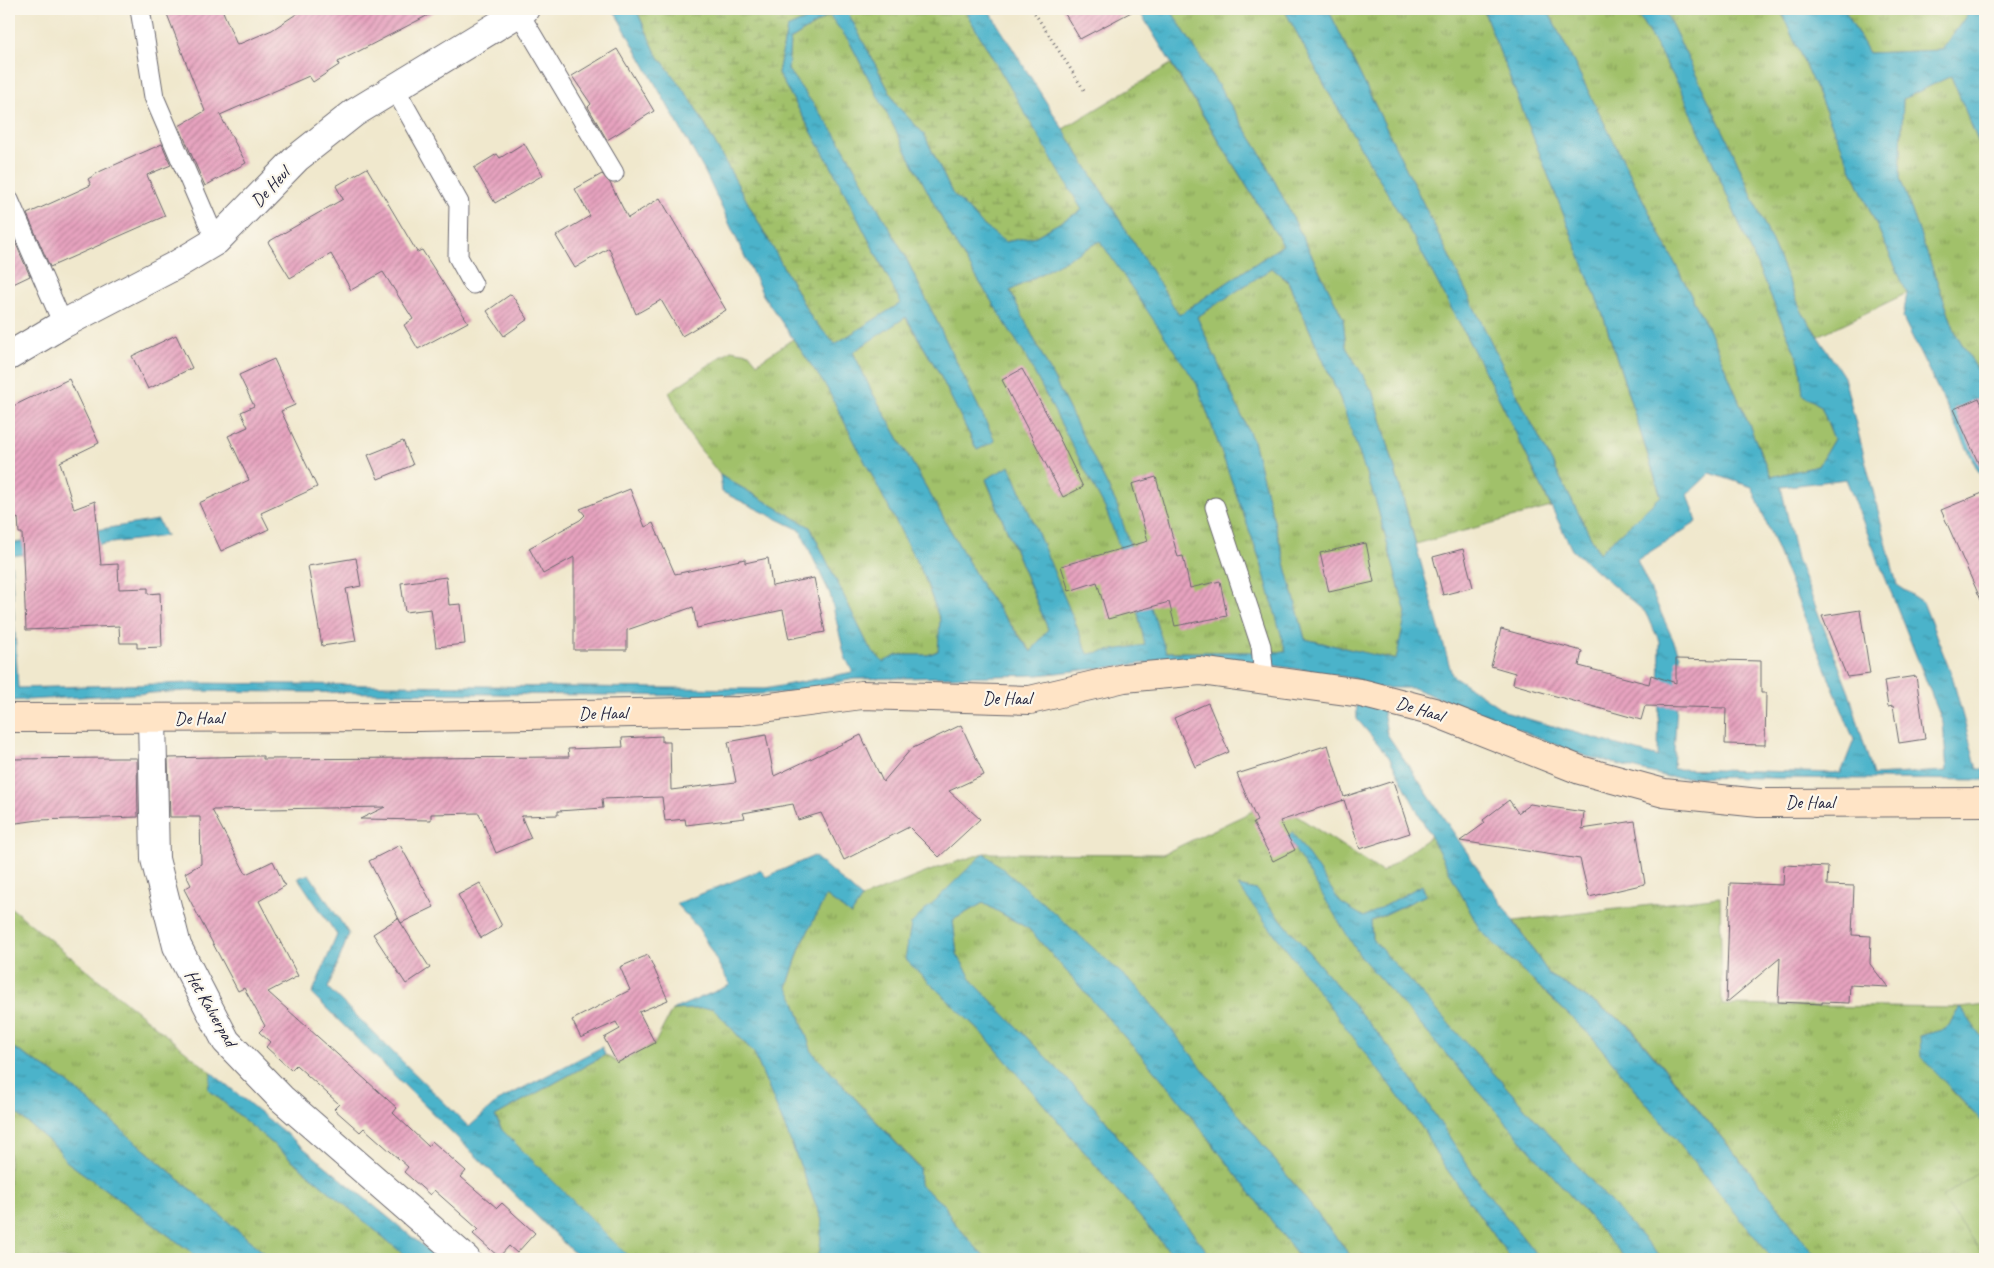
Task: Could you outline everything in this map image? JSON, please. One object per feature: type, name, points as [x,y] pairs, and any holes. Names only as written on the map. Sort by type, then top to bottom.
[{"type":"street","name":"De Heul","points":[[9,356],[63,324],[176,265],[216,241],[297,158],[354,113],[522,11]]},
{"type":"street","name":"De Haal","points":[[9,718],[740,712],[862,695],[1030,700],[1124,678],[1200,671],[1265,674],[1361,693],[1434,712],[1580,770],[1664,793],[1760,802],[1985,802]]},
{"type":"street","name":"Het Kalverpad","points":[[152,718],[155,859],[177,946],[226,1042],[281,1098],[466,1259]]},
{"type":"lane","points":[[140,9],[154,97],[216,241]]},
{"type":"lane","points":[[522,11],[614,173]]},
{"type":"lane","points":[[395,89],[459,203],[458,257],[473,284]]},
{"type":"lane","points":[[9,200],[63,324]]},
{"type":"lane","points":[[1215,507],[1261,646],[1265,674]]},
{"type":"path","points":[[1032,9],[1086,93]]},
{"type":"green space","points":[[636,9],[830,9],[787,28],[778,73],[831,166],[901,303],[835,344],[812,319],[691,100],[656,53]]},
{"type":"green space","points":[[846,9],[964,9],[1083,210],[1036,236],[1004,242],[983,225],[952,193],[924,134],[897,106]]},
{"type":"green space","points":[[1170,9],[1284,9],[1330,95],[1415,240],[1501,402],[1551,507],[1416,544],[1374,394],[1346,347],[1343,318],[1260,152]]},
{"type":"green space","points":[[1328,9],[1483,9],[1603,315],[1661,497],[1599,553],[1514,389]]},
{"type":"green space","points":[[1547,9],[1635,9],[1682,91],[1800,364],[1803,395],[1821,406],[1834,439],[1818,466],[1771,477],[1711,335]]},
{"type":"green space","points":[[1664,9],[1780,9],[1907,293],[1818,336],[1802,312],[1730,145]]},
{"type":"green space","points":[[1844,9],[1971,9],[1942,50],[1869,53]]},
{"type":"green space","points":[[830,15],[849,41],[953,240],[1024,353],[1106,510],[1130,576],[1145,646],[1088,655],[1010,466],[986,480],[1048,629],[1032,652],[985,591],[872,392],[853,352],[905,317],[938,371],[977,450],[995,441],[903,252],[836,135],[788,70],[790,40]]},
{"type":"green space","points":[[1171,64],[1283,245],[1179,315],[1063,129]]},
{"type":"green space","points":[[1951,76],[1985,158],[1985,389],[1980,374],[1956,334],[1900,178],[1903,99]]},
{"type":"green space","points":[[1100,240],[1197,384],[1261,563],[1287,652],[1165,652],[1116,503],[1010,291]]},
{"type":"green space","points":[[1272,268],[1288,282],[1340,398],[1376,502],[1406,613],[1397,660],[1305,639],[1253,441],[1197,317]]},
{"type":"green space","points":[[793,339],[827,388],[924,576],[940,620],[939,650],[928,655],[898,655],[883,663],[869,647],[810,527],[720,475],[690,436],[669,392],[731,350],[749,353],[757,363]]},
{"type":"green space","points":[[1274,801],[1382,872],[1431,836],[1480,930],[1593,1038],[1773,1259],[1662,1259],[1372,939],[1371,921],[1426,895],[1422,885],[1364,918],[1341,903],[1292,833],[1360,956],[1626,1259],[1540,1259],[1480,1184],[1395,1054],[1256,890],[1239,886],[1424,1130],[1436,1154],[1511,1259],[1353,1259],[1141,991],[984,853],[1163,854]]},
{"type":"green space","points":[[984,853],[905,959],[985,1036],[1176,1259],[986,1259],[952,1220],[945,1206],[920,1185],[919,1167],[812,1052],[793,997],[787,987],[801,945],[826,896],[851,915],[862,898],[935,869]]},
{"type":"green space","points":[[1720,897],[1722,1005],[1961,1008],[1945,1029],[1921,1036],[1952,1091],[1985,1125],[1985,1259],[1817,1259],[1774,1201],[1629,1025],[1549,974],[1514,921]]},
{"type":"green space","points":[[983,903],[1029,929],[1168,1086],[1301,1259],[1213,1259],[1098,1111],[974,983],[957,954],[953,920]]},
{"type":"green space","points":[[9,906],[212,1073],[208,1089],[409,1259],[271,1259],[63,1079],[9,1045]]},
{"type":"green space","points":[[1985,1005],[1985,1042],[1961,1008]]},
{"type":"green space","points":[[713,1008],[754,1053],[784,1125],[822,1220],[820,1251],[816,1259],[631,1259],[502,1130],[495,1116],[605,1055],[617,1062],[655,1043],[672,1010]]},
{"type":"green space","points":[[9,1107],[58,1149],[66,1161],[190,1251],[198,1259],[9,1259]]},
{"type":"green space","points":[[1985,1167],[1985,1257],[1942,1198]]},
{"type":"water","points":[[613,9],[636,9],[656,53],[691,100],[812,319],[835,344],[901,303],[831,166],[778,73],[787,28],[830,9],[846,9],[897,106],[924,134],[952,193],[983,225],[1005,242],[1036,236],[1082,210],[964,9],[988,9],[1179,315],[1283,245],[1138,9],[1170,9],[1260,152],[1343,318],[1346,347],[1374,394],[1452,675],[1508,713],[1658,757],[1660,642],[1645,612],[1572,550],[1501,402],[1415,240],[1330,95],[1284,9],[1328,9],[1514,389],[1599,553],[1661,496],[1603,315],[1483,9],[1547,9],[1711,335],[1771,477],[1818,466],[1834,439],[1821,406],[1803,395],[1800,364],[1682,91],[1635,9],[1664,9],[1730,145],[1802,312],[1844,377],[1897,585],[1923,602],[1952,676],[1977,769],[1985,769],[1985,780],[1668,777],[1585,756],[1413,688],[1379,688],[1387,734],[1549,974],[1628,1025],[1774,1201],[1817,1259],[1773,1259],[1593,1038],[1480,930],[1389,757],[1357,719],[1356,679],[1253,662],[1184,659],[1038,675],[854,679],[785,693],[704,696],[187,691],[9,701],[9,544],[158,520],[166,536],[11,556],[18,688],[193,683],[765,689],[853,672],[845,657],[830,594],[800,530],[722,492],[720,475],[810,527],[869,647],[883,662],[898,655],[928,655],[938,651],[940,620],[924,576],[827,388],[763,295],[705,172]],"holes":[[[829,15],[849,41],[953,240],[1024,353],[1106,510],[1130,576],[1145,645],[1088,654],[1010,466],[986,479],[1048,629],[1031,652],[985,591],[872,392],[853,352],[906,317],[938,371],[977,450],[995,441],[903,252],[836,135],[788,70],[790,40]],[[1100,241],[1197,384],[1261,563],[1286,652],[1166,652],[1116,503],[1010,291]],[[1272,268],[1288,281],[1340,398],[1376,502],[1406,613],[1396,660],[1305,639],[1253,441],[1197,317]],[[1710,473],[1752,487],[1854,740],[1841,773],[1673,769],[1680,655],[1637,560],[1697,522],[1688,494]],[[1846,479],[1943,723],[1947,771],[1873,775],[1849,692],[1797,559],[1781,487]]]},
{"type":"water","points":[[1780,9],[1844,9],[1869,53],[1942,50],[1971,9],[1985,9],[1985,158],[1951,76],[1903,99],[1900,178],[1956,334],[1980,374],[1985,389],[1985,485],[1903,318],[1907,293]]},
{"type":"water","points":[[1292,832],[1341,903],[1364,917],[1422,885],[1426,895],[1371,921],[1372,939],[1662,1259],[1626,1259],[1360,956],[1287,837]]},
{"type":"water","points":[[984,853],[1141,991],[1353,1259],[1301,1259],[1168,1086],[1029,929],[983,903],[953,920],[957,954],[974,983],[1098,1111],[1213,1259],[1176,1259],[985,1036],[905,959],[911,924]]},
{"type":"water","points":[[814,856],[862,898],[851,915],[826,896],[801,945],[787,987],[793,997],[812,1052],[919,1168],[920,1185],[945,1206],[952,1220],[986,1259],[816,1259],[820,1251],[822,1220],[754,1053],[713,1008],[672,1010],[730,985],[699,929],[676,904],[761,870],[766,877]]},
{"type":"water","points":[[309,874],[349,934],[328,988],[469,1127],[498,1101],[602,1047],[605,1055],[495,1116],[502,1130],[631,1259],[580,1259],[312,994],[337,935],[298,878]]},
{"type":"water","points":[[1238,886],[1256,890],[1395,1054],[1480,1184],[1540,1259],[1511,1259],[1436,1154],[1424,1130]]},
{"type":"water","points":[[1961,1008],[1985,1042],[1985,1125],[1921,1057],[1920,1036],[1945,1029]]},
{"type":"water","points":[[9,1045],[63,1079],[271,1259],[198,1259],[190,1251],[66,1161],[58,1149],[9,1107]]},
{"type":"water","points":[[212,1073],[439,1259],[409,1259],[208,1089]]},
{"type":"building","points":[[165,9],[222,9],[237,45],[272,30],[304,9],[440,9],[338,62],[339,65],[313,82],[309,76],[220,115],[246,163],[205,186],[179,126],[205,111]]},
{"type":"building","points":[[1062,9],[1137,9],[1080,39]]},
{"type":"building","points":[[617,49],[654,111],[607,140],[588,107],[591,104],[572,76]]},
{"type":"building","points":[[524,143],[543,175],[495,203],[474,168],[497,154],[500,158]]},
{"type":"building","points":[[162,144],[171,165],[147,175],[165,216],[50,267],[27,214],[91,185],[88,179],[101,171]]},
{"type":"building","points":[[367,168],[417,252],[422,250],[468,322],[418,349],[404,325],[413,319],[383,272],[351,290],[331,254],[290,278],[268,242],[343,199],[336,186]]},
{"type":"building","points":[[602,174],[610,183],[628,218],[660,198],[726,310],[682,336],[661,300],[636,314],[609,248],[575,268],[556,236],[590,216],[575,189]]},
{"type":"building","points":[[9,228],[30,276],[9,286]]},
{"type":"building","points":[[511,294],[528,319],[504,336],[487,311]]},
{"type":"building","points":[[176,335],[192,368],[148,389],[132,356]]},
{"type":"building","points":[[274,359],[295,405],[281,411],[317,487],[261,513],[269,529],[221,551],[199,503],[249,480],[228,436],[248,427],[241,412],[254,406],[239,375]]},
{"type":"building","points":[[1022,369],[1054,427],[1083,487],[1063,497],[1002,380]]},
{"type":"building","points":[[69,379],[99,443],[60,462],[74,509],[95,501],[101,565],[118,564],[119,589],[148,588],[148,594],[160,593],[162,647],[137,648],[137,643],[120,643],[119,626],[26,630],[22,533],[19,533],[18,518],[9,522],[9,408]]},
{"type":"building","points":[[1979,398],[1985,412],[1985,478],[1954,409]]},
{"type":"building","points":[[403,441],[413,465],[378,479],[368,455]]},
{"type":"building","points":[[1156,477],[1178,557],[1183,556],[1190,588],[1220,581],[1227,616],[1175,626],[1169,602],[1108,619],[1097,582],[1069,591],[1061,566],[1148,541],[1132,484]]},
{"type":"building","points":[[630,489],[645,527],[653,523],[675,574],[745,559],[745,563],[768,558],[772,586],[814,578],[825,632],[789,639],[783,610],[697,628],[693,607],[627,630],[627,650],[574,650],[574,557],[543,574],[529,548],[580,520],[585,515],[580,509]]},
{"type":"building","points":[[1985,492],[1985,609],[1941,510]]},
{"type":"building","points":[[1366,543],[1374,582],[1329,592],[1320,553]]},
{"type":"building","points":[[1463,549],[1473,587],[1443,595],[1433,557]]},
{"type":"building","points":[[356,558],[361,586],[346,589],[356,641],[322,646],[308,566]]},
{"type":"building","points":[[446,577],[449,605],[461,604],[465,644],[436,647],[431,609],[405,612],[401,583]]},
{"type":"building","points":[[1860,610],[1870,674],[1847,677],[1822,616]]},
{"type":"building","points":[[1501,629],[1582,651],[1579,666],[1649,684],[1651,675],[1676,683],[1676,659],[1761,661],[1761,693],[1766,693],[1765,745],[1725,744],[1726,708],[1645,706],[1641,720],[1513,684],[1515,673],[1491,666]]},
{"type":"building","points":[[1916,676],[1925,739],[1899,743],[1893,706],[1888,707],[1884,681]]},
{"type":"building","points":[[1208,703],[1229,752],[1195,767],[1174,718]]},
{"type":"building","points":[[961,725],[984,775],[949,791],[980,819],[939,857],[909,827],[844,860],[821,813],[798,820],[793,804],[743,813],[745,818],[686,825],[685,819],[665,821],[662,797],[602,799],[603,808],[558,811],[558,815],[521,816],[531,838],[496,853],[479,813],[431,814],[431,820],[360,819],[385,807],[212,810],[246,874],[273,861],[285,886],[259,901],[298,976],[268,992],[397,1108],[393,1113],[428,1146],[432,1141],[466,1171],[461,1177],[497,1208],[502,1203],[535,1233],[517,1253],[509,1246],[499,1257],[473,1234],[478,1229],[434,1190],[430,1195],[404,1172],[408,1167],[364,1128],[360,1132],[334,1109],[339,1104],[296,1065],[291,1070],[266,1047],[270,1042],[259,1032],[265,1026],[244,988],[238,991],[184,889],[191,885],[185,873],[201,864],[200,817],[170,817],[168,758],[259,756],[263,756],[263,759],[569,757],[568,749],[623,747],[622,738],[662,736],[662,742],[670,742],[671,790],[736,782],[728,742],[766,735],[774,776],[861,735],[883,782],[911,749]]},
{"type":"building","points":[[1328,745],[1344,797],[1393,781],[1410,833],[1360,849],[1344,800],[1280,821],[1295,850],[1273,861],[1253,823],[1257,821],[1237,774]]},
{"type":"building","points":[[137,758],[138,817],[39,820],[9,824],[9,759]]},
{"type":"building","points":[[1509,800],[1518,813],[1530,804],[1584,812],[1582,829],[1635,821],[1645,884],[1589,897],[1580,859],[1460,841],[1485,823],[1483,820]]},
{"type":"building","points":[[400,845],[434,907],[401,923],[369,861]]},
{"type":"building","points":[[1784,865],[1828,867],[1827,885],[1854,886],[1852,935],[1871,936],[1870,964],[1888,987],[1850,985],[1849,1003],[1778,1002],[1780,958],[1726,1003],[1730,883],[1783,885]]},
{"type":"building","points":[[480,883],[502,926],[481,938],[458,895]]},
{"type":"building","points":[[398,918],[430,968],[406,984],[373,934]]},
{"type":"building","points":[[648,955],[668,1000],[639,1012],[655,1043],[617,1063],[604,1038],[620,1029],[616,1022],[581,1038],[572,1020],[630,990],[620,967]]}]
